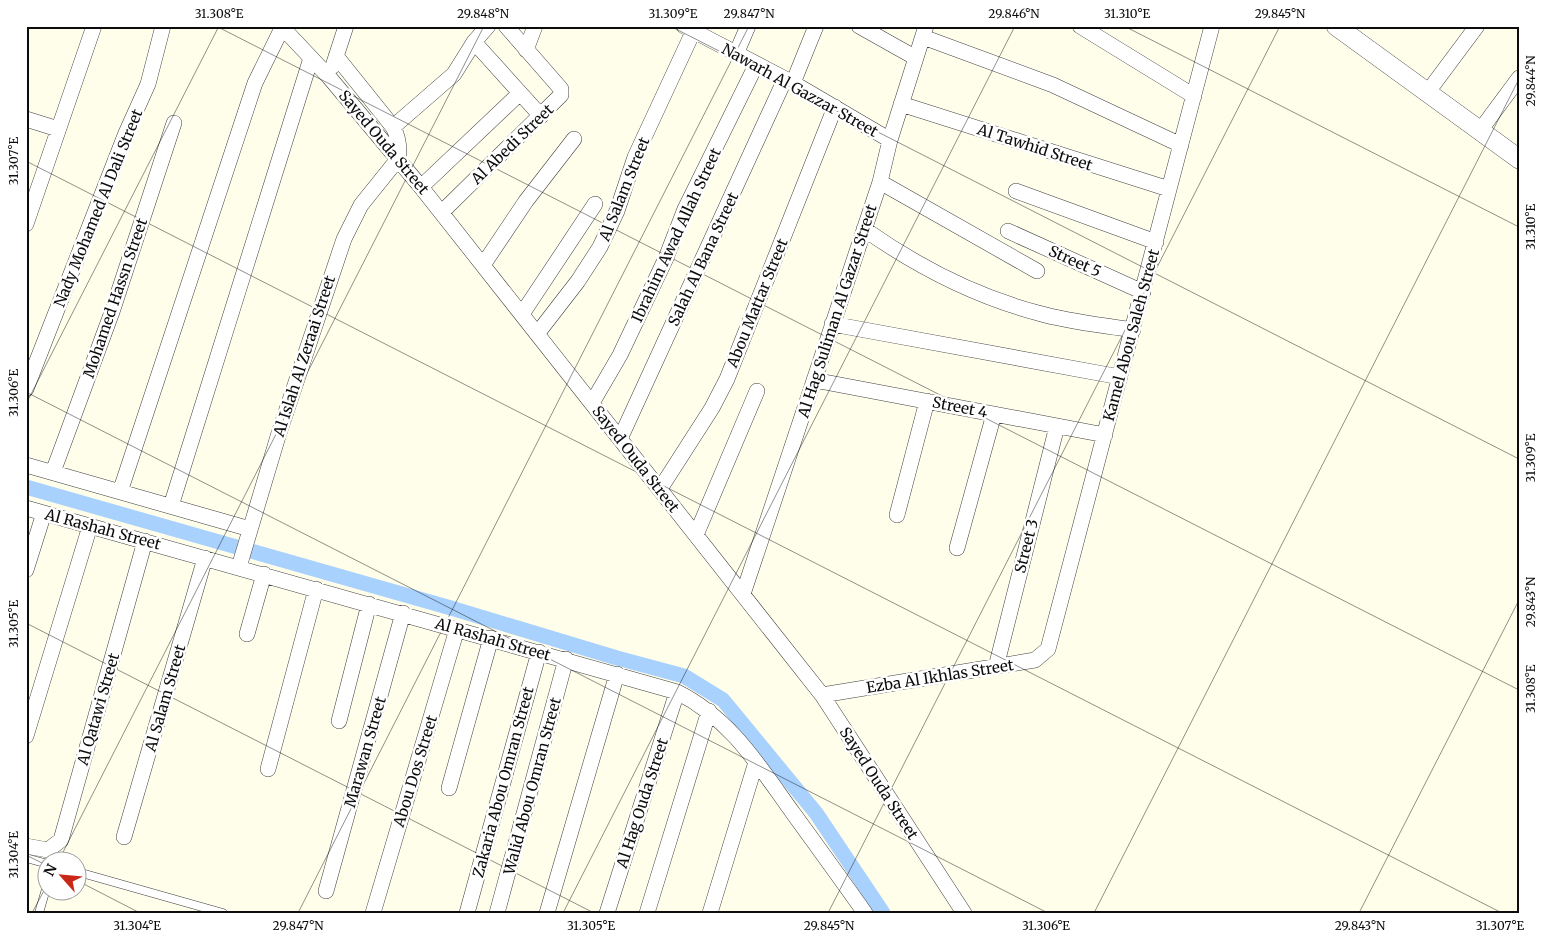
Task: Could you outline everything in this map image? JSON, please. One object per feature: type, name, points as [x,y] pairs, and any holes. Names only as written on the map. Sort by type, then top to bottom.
[{"type":"street","points":[[26,224],[94,26]]},
{"type":"street","name":"Nady Mohamed Al Dali Street","points":[[26,389],[122,143],[148,84],[163,26]]},
{"type":"street","points":[[329,77],[346,26]]},
{"type":"street","points":[[392,127],[450,78],[474,42],[488,26]]},
{"type":"street","name":"Al Abedi Street","points":[[442,212],[560,97],[562,91],[506,26]]},
{"type":"street","points":[[526,50],[535,26]]},
{"type":"street","points":[[736,54],[748,26]]},
{"type":"street","name":"Salah Al Bana Street","points":[[620,439],[816,26]]},
{"type":"street","points":[[859,26],[916,58]]},
{"type":"street","points":[[1080,26],[1102,32],[1194,96]]},
{"type":"street","name":"Kamel Abou Saleh Street","points":[[1050,644],[1212,26]]},
{"type":"street","points":[[1336,26],[1479,132],[1519,159]]},
{"type":"street","points":[[1427,94],[1477,26]]},
{"type":"street","points":[[120,492],[255,83],[282,27]]},
{"type":"street","name":"Sayed Ouda Street","points":[[282,27],[329,77],[442,212],[822,695],[964,913]]},
{"type":"street","name":"Nawarh Al Gazzar Street","points":[[688,29],[789,81],[890,140]]},
{"type":"street","name":"Al Salam Street","points":[[537,334],[578,281],[600,247],[617,211],[635,158],[688,29]]},
{"type":"street","points":[[925,31],[1053,85],[1181,145]]},
{"type":"street","name":"Al Hag Suliman Al Gazar Street","points":[[743,594],[880,182],[890,140],[925,31]]},
{"type":"street","points":[[474,42],[541,116]]},
{"type":"street","points":[[336,56],[392,127],[399,146],[398,159]]},
{"type":"street","points":[[171,506],[311,58]]},
{"type":"street","name":"Ibrahim Awad Allah Street","points":[[592,403],[620,355],[666,258],[685,209],[756,65]]},
{"type":"street","points":[[1479,132],[1519,78]]},
{"type":"street","points":[[421,187],[520,93]]},
{"type":"street","name":"Al Tawhid Street","points":[[901,104],[1169,190]]},
{"type":"street","name":"Abou Mattar Street","points":[[660,490],[712,408],[727,380],[835,107]]},
{"type":"street","points":[[26,119],[58,129]]},
{"type":"street","name":"Mohamed Hassn Street","points":[[53,472],[112,312],[174,123]]},
{"type":"street","points":[[483,265],[526,201],[574,138]]},
{"type":"street","name":"Al Islah Al Zeraai Street","points":[[239,567],[278,433],[344,238],[360,205],[398,159]]},
{"type":"street","points":[[880,182],[1037,271]]},
{"type":"street","points":[[1016,191],[1156,242]]},
{"type":"street","points":[[522,314],[595,204]]},
{"type":"street","points":[[864,229],[903,256],[946,280],[993,300],[1040,314],[1133,330]]},
{"type":"street","name":"Street 5","points":[[1008,231],[1143,292]]},
{"type":"street","points":[[832,324],[1120,377]]},
{"type":"street","name":"Street 4","points":[[814,380],[1105,435]]},
{"type":"street","points":[[696,535],[756,391]]},
{"type":"street","points":[[897,515],[928,401]]},
{"type":"street","points":[[957,548],[994,414]]},
{"type":"street","name":"Street 3","points":[[996,666],[1057,426]]},
{"type":"street","points":[[26,465],[250,529]]},
{"type":"street","name":"Al Rashah Street","points":[[26,508],[677,692],[709,711],[730,730],[756,762],[865,913]]},
{"type":"street","points":[[26,570],[44,513]]},
{"type":"street","points":[[26,736],[90,526]]},
{"type":"street","name":"Al Qatawi Street","points":[[26,846],[48,850],[61,840],[145,541]]},
{"type":"street","name":"Al Salam Street","points":[[124,837],[205,558]]},
{"type":"street","points":[[248,634],[264,574]]},
{"type":"street","points":[[268,768],[316,589]]},
{"type":"street","points":[[339,721],[369,604]]},
{"type":"street","name":"Marawan Street","points":[[326,891],[403,613]]},
{"type":"street","name":"Abou Dos Street","points":[[373,913],[457,629]]},
{"type":"street","points":[[449,788],[491,638]]},
{"type":"street","name":"Ezba Al Ikhlas Street","points":[[822,695],[1035,660],[1045,654],[1050,644]]},
{"type":"street","name":"Zakaria Abou Omran Street","points":[[467,913],[539,652]]},
{"type":"street","name":"Walid Abou Omran Street","points":[[497,913],[566,660]]},
{"type":"street","points":[[547,913],[617,674]]},
{"type":"street","name":"Al Hag Ouda Street","points":[[607,913],[677,692]]},
{"type":"street","points":[[647,913],[709,711]]},
{"type":"street","points":[[710,913],[756,762]]},
{"type":"lane","points":[[88,875],[223,913]]},
{"type":"waterway","points":[[26,487],[684,676],[723,700],[816,813],[883,913]]}]
